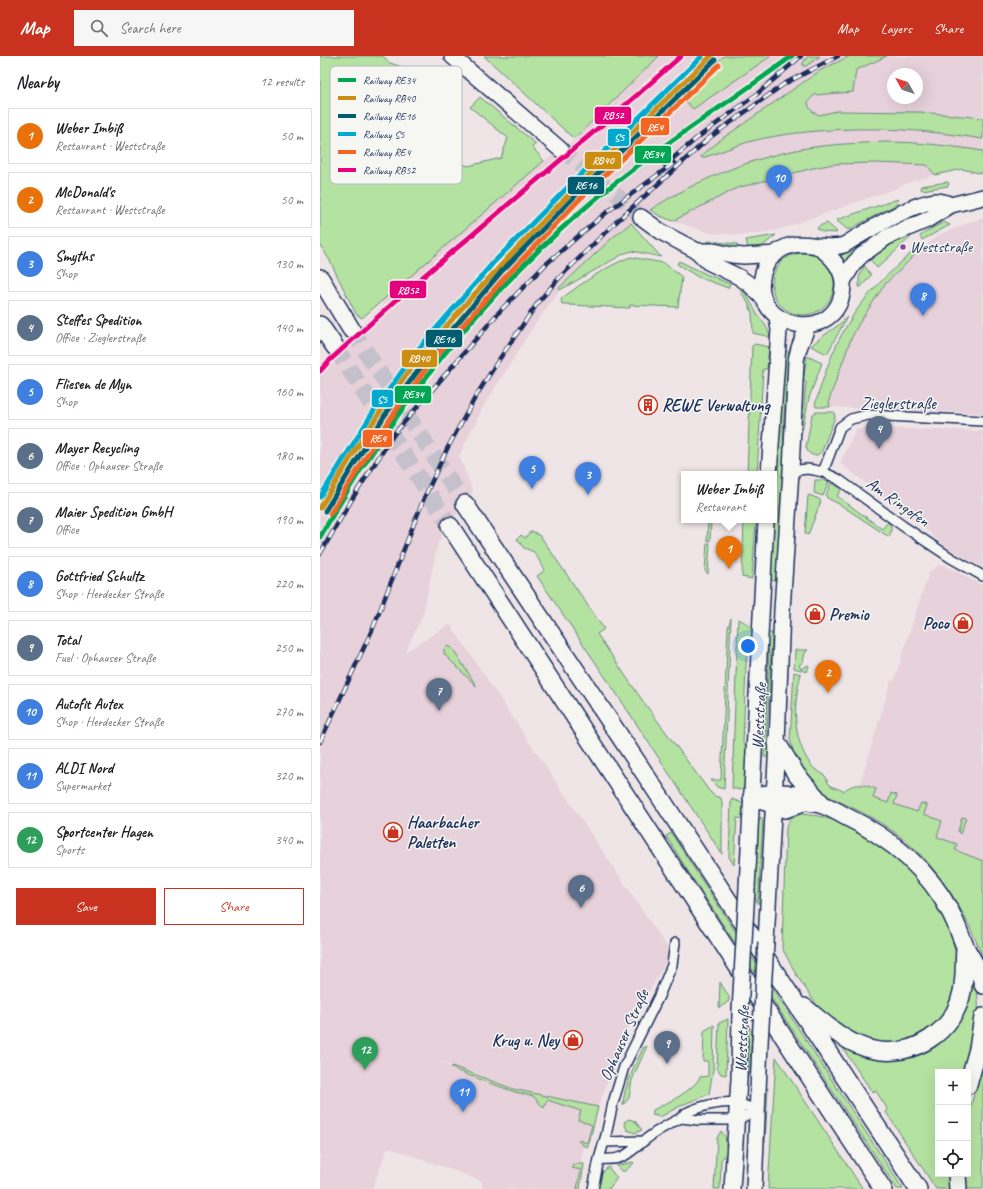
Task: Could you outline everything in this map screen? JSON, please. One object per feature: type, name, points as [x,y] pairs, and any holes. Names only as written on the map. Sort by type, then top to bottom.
[{"type":"highway","points":[[320,278],[351,329]]},
{"type":"highway","points":[[320,325],[334,347]]},
{"type":"highway","points":[[465,504],[626,745],[918,1189]]},
{"type":"highway","points":[[450,526],[883,1189]]},
{"type":"highway","points":[[778,743],[796,774],[823,805]]},
{"type":"highway","points":[[752,797],[773,799],[794,795],[806,802],[823,805],[863,824],[884,837],[905,854],[940,894],[951,913],[965,946],[982,978],[983,985]]},
{"type":"highway","points":[[794,1000],[838,1033],[855,1043],[873,1050],[888,1052],[904,1050],[920,1045],[935,1036],[953,1015],[959,1004],[962,992],[965,946]]},
{"type":"highway","points":[[971,1074],[978,1049],[983,1017]]},
{"type":"highway","points":[[957,1177],[958,1189]]},
{"type":"main road","points":[[452,56],[561,150]]},
{"type":"main road","points":[[843,281],[854,263],[862,255],[887,237],[927,220],[951,205],[983,197]]},
{"type":"main road","points":[[818,247],[837,247],[844,245],[896,216],[918,206],[937,201],[951,205]]},
{"type":"main road","points":[[641,217],[663,233],[697,251],[708,262],[739,277],[749,284],[764,299],[777,317],[793,324],[808,325],[823,320],[834,310],[842,296],[843,281],[835,261],[827,253],[818,247],[809,244],[796,244],[786,247],[769,261],[763,275],[762,290],[764,299]]},
{"type":"main road","points":[[697,251],[714,251],[744,256],[776,254]]},
{"type":"main road","points":[[769,471],[779,330],[777,317]]},
{"type":"main road","name":"Weststraße","points":[[754,1189],[773,799],[778,743],[782,610],[791,471],[796,360],[808,325]]},
{"type":"main road","name":"Weststraße","points":[[732,1189],[733,1153],[737,1120],[740,1011],[766,523]]},
{"type":"street","name":"Zieglerstraße","points":[[823,472],[840,427],[846,421],[851,419],[868,416],[983,421]]},
{"type":"street","name":"Am Ringofen","points":[[791,471],[806,469],[823,472],[838,479],[903,526],[951,558],[983,576]]},
{"type":"street","name":"Ophauser Straße","points":[[593,1189],[613,1103],[624,1067],[659,996],[672,965],[674,943]]},
{"type":"street","points":[[599,1159],[611,1160],[625,1157],[664,1126],[694,1110],[715,1104],[726,1103],[737,1104],[757,1110]]},
{"type":"street","points":[[681,1118],[698,1120],[737,1120],[757,1110]]},
{"type":"street","points":[[605,1142],[644,1141]]},
{"type":"shaded area","points":[[659,56],[724,56],[681,95],[693,109],[771,56],[808,56],[803,66],[806,66],[820,56],[850,56],[821,70],[701,156],[703,158],[749,142],[789,133],[846,128],[905,129],[947,133],[983,139],[983,151],[911,142],[853,143],[807,148],[770,157],[719,173],[661,203],[612,238],[559,288],[560,290],[535,324],[482,409],[459,456],[473,491],[438,542],[423,614],[405,652],[450,624],[671,953],[625,1034],[598,1107],[513,1089],[433,1059],[473,1077],[515,1092],[533,1096],[544,1107],[547,1099],[582,1112],[579,1120],[592,1125],[587,1143],[578,1141],[584,1146],[580,1164],[576,1164],[572,1167],[581,1170],[577,1189],[482,1189],[482,1181],[388,1147],[372,1189],[320,1189],[320,364],[382,306],[382,300],[544,161],[568,146]]},
{"type":"shaded area","points":[[887,56],[983,56],[983,118],[920,112],[837,111],[819,115],[813,112],[809,107],[808,102],[814,95],[853,92],[856,70]]},
{"type":"shaded area","points":[[875,163],[927,165],[935,175],[915,180],[894,189],[778,230],[745,235],[711,233],[673,221],[737,188],[834,164]]},
{"type":"shaded area","points":[[983,217],[983,413],[830,407],[829,400],[851,339],[868,307],[885,284],[938,235]]},
{"type":"shaded area","points":[[867,428],[983,431],[983,567],[942,544],[923,527],[840,463],[856,430]]},
{"type":"shaded area","points":[[939,565],[944,565],[983,586],[983,861],[933,842],[888,803],[873,798],[876,789],[860,784],[891,681],[894,681],[929,572]]},
{"type":"green space","points":[[320,56],[383,56],[390,63],[399,66],[330,66],[330,184],[462,184],[462,163],[468,166],[501,158],[508,138],[470,107],[480,97],[536,144],[532,147],[544,161],[362,318],[356,314],[329,259],[320,245]]},
{"type":"green space","points":[[484,56],[659,56],[577,136],[573,138]]},
{"type":"green space","points":[[724,56],[771,56],[693,109],[681,96]]},
{"type":"green space","points":[[808,56],[820,56],[806,66],[803,66],[803,63]]},
{"type":"green space","points":[[850,56],[887,56],[856,70],[853,92],[814,95],[808,102],[809,107],[813,112],[819,115],[837,111],[920,112],[983,118],[983,139],[921,131],[880,129],[838,130],[765,138],[748,142],[702,158],[701,156],[723,138],[821,70]]},
{"type":"green space","points":[[886,142],[959,147],[983,151],[983,174],[962,169],[935,175],[927,165],[875,163],[834,164],[737,188],[673,221],[650,210],[686,189],[726,171],[766,157],[807,148]]},
{"type":"green space","points":[[947,182],[949,183],[948,186],[922,190],[920,187],[921,186]]},
{"type":"green space","points":[[898,199],[897,204],[848,230],[836,220]]},
{"type":"green space","points":[[938,206],[861,247],[858,243],[898,221]]},
{"type":"green space","points":[[944,222],[950,225],[922,240],[920,236]]},
{"type":"green space","points":[[631,223],[661,257],[632,251],[625,253],[560,290],[559,288],[612,238]]},
{"type":"green space","points":[[827,223],[837,232],[836,233],[823,232],[817,229],[819,226]]},
{"type":"green space","points":[[912,234],[912,236],[877,268],[870,259],[890,245]]},
{"type":"green space","points":[[776,235],[760,248],[749,252],[746,240]]},
{"type":"green space","points":[[708,241],[737,244],[739,252],[729,251],[708,243]]},
{"type":"green space","points":[[917,248],[914,256],[885,284],[858,325],[851,339],[829,400],[830,407],[816,407],[815,405],[818,395],[832,354],[847,325],[870,293]]},
{"type":"green space","points":[[851,249],[855,253],[844,263],[841,256]]},
{"type":"green space","points":[[803,253],[815,255],[825,262],[832,272],[834,284],[832,296],[825,306],[815,313],[803,315],[791,313],[781,306],[774,296],[772,284],[774,272],[781,262],[791,255]]},
{"type":"green space","points":[[630,257],[664,263],[682,277],[678,307],[630,305],[630,308],[562,304],[561,299],[585,281],[603,270]]},
{"type":"green space","points":[[679,261],[730,284],[728,288],[698,277],[677,264]]},
{"type":"green space","points":[[864,265],[871,275],[861,287],[859,287],[859,278]]},
{"type":"green space","points":[[741,289],[765,325],[770,337],[753,333],[752,312],[746,299],[741,293]]},
{"type":"green space","points":[[847,317],[827,354],[811,346],[838,325]]},
{"type":"green space","points":[[755,344],[769,347],[767,369],[763,369],[757,471],[747,471],[752,346]]},
{"type":"green space","points":[[785,351],[789,352],[783,429],[784,474],[778,581],[769,580],[773,523],[777,523],[777,471]]},
{"type":"green space","points":[[807,356],[822,363],[809,398],[801,435],[799,435],[800,417],[803,417],[806,382],[803,381]]},
{"type":"green space","points":[[816,412],[834,412],[835,417],[822,451],[817,455],[814,455],[808,452],[806,447],[812,415]]},
{"type":"green space","points":[[815,480],[829,482],[823,496],[814,493]]},
{"type":"green space","points":[[831,483],[842,489],[837,496],[882,529],[888,522],[891,528],[889,537],[839,504],[827,498],[826,495]]},
{"type":"green space","points":[[809,495],[821,501],[808,535],[805,534]]},
{"type":"green space","points":[[708,523],[711,523],[710,541],[707,540]]},
{"type":"green space","points":[[744,523],[756,523],[752,579],[742,577]]},
{"type":"green space","points":[[530,532],[534,532],[541,537],[604,629],[597,634],[640,697],[710,792],[721,798],[722,854],[537,576],[545,570],[534,552],[524,548],[517,539],[521,535],[525,538]]},
{"type":"green space","points":[[707,543],[710,543],[708,574],[705,571]]},
{"type":"green space","points":[[731,618],[724,789],[717,787],[711,780],[721,780],[728,628]]},
{"type":"green space","points":[[738,619],[745,622],[750,627],[753,637],[753,641],[747,641],[743,743],[747,748],[746,787],[740,790],[732,788]]},
{"type":"green space","points":[[765,632],[772,633],[767,735],[769,743],[769,757],[764,757],[769,652],[765,642]]},
{"type":"green space","points":[[448,646],[453,649],[477,687],[444,654],[444,649]]},
{"type":"green space","points":[[795,650],[808,650],[805,653],[803,662],[799,665],[801,669],[808,665],[807,672],[794,668]]},
{"type":"green space","points":[[794,672],[801,674],[798,685],[796,709],[797,733],[800,744],[811,765],[814,769],[826,777],[829,784],[843,791],[855,785],[871,787],[876,789],[873,798],[888,803],[891,793],[897,795],[894,804],[917,812],[921,803],[927,805],[924,814],[942,821],[937,837],[957,844],[955,850],[983,861],[983,958],[967,921],[957,903],[934,870],[921,855],[906,841],[885,826],[864,813],[829,796],[813,785],[791,753],[793,750],[790,740]]},
{"type":"green space","points":[[732,799],[744,805],[744,819],[737,818],[734,865],[729,857]]},
{"type":"green space","points":[[801,814],[819,816],[833,820],[874,841],[907,867],[934,901],[945,921],[957,957],[958,976],[947,1015],[912,1043],[868,1044],[837,1026],[816,1004],[797,976],[782,948],[786,828],[790,819]]},
{"type":"green space","points":[[761,817],[763,819],[758,904],[754,896],[757,825]]},
{"type":"green space","points":[[962,817],[966,818],[960,834],[958,832]]},
{"type":"green space","points":[[671,833],[903,1189],[897,1189],[691,876],[666,836]]},
{"type":"green space","points":[[970,971],[973,977],[978,999],[978,1018],[968,1069],[935,1069],[935,1177],[950,1177],[951,1189],[936,1189],[886,1112],[888,1110],[876,1091],[872,1092],[842,1047],[843,1046],[863,1056],[883,1059],[903,1058],[924,1051]]},
{"type":"green space","points":[[720,982],[729,997],[729,1001],[719,1008]]},
{"type":"green space","points":[[728,1019],[726,1075],[721,1074],[717,1068],[719,1023]]},
{"type":"green space","points":[[714,1025],[713,1070],[709,1094],[682,1105],[660,1117],[652,1115],[653,1110],[686,1092],[701,1076],[708,1076],[708,1063],[707,1061],[703,1061],[704,1031]]},
{"type":"green space","points":[[748,1026],[752,1031],[749,1077],[745,1077]]},
{"type":"green space","points":[[647,1046],[632,1080],[629,1098],[623,1105],[625,1090],[630,1076],[643,1048]]},
{"type":"green space","points":[[776,1057],[863,1189],[768,1189]]},
{"type":"green space","points":[[983,1057],[983,1189],[964,1189],[964,1177],[971,1177],[971,1106]]},
{"type":"green space","points":[[452,1066],[513,1089],[598,1107],[588,1147],[581,1144],[578,1140],[587,1143],[592,1125],[578,1120],[581,1111],[547,1100],[544,1108],[533,1096],[515,1092],[473,1077],[451,1068]]},
{"type":"green space","points":[[764,1088],[768,1088],[765,1142],[761,1142]]},
{"type":"green space","points":[[629,1119],[635,1121],[642,1130],[635,1133],[627,1130],[624,1122]]},
{"type":"green space","points":[[721,1131],[725,1136],[727,1152],[721,1160],[720,1189],[714,1189],[717,1138]]},
{"type":"green space","points":[[634,1163],[625,1171],[622,1171],[616,1166]]},
{"type":"green space","points":[[584,1164],[580,1189],[577,1189],[581,1170],[572,1168],[573,1165]]},
{"type":"green space","points":[[608,1167],[617,1178],[609,1189],[598,1189],[602,1173]]},
{"type":"tunnel","points":[[561,150],[624,201],[641,217]]},
{"type":"tunnel","points":[[351,329],[465,504]]},
{"type":"tunnel","points":[[335,347],[450,526]]},
{"type":"railway","points":[[665,165],[697,138],[757,94],[801,56]]},
{"type":"railway","points":[[705,141],[784,84],[838,56]]},
{"type":"railway","points":[[320,742],[373,628],[424,498],[447,449],[476,396],[498,361],[539,301],[560,277],[616,222],[708,139]]},
{"type":"railway","points":[[320,554],[352,499],[394,434],[500,311],[545,265],[575,239],[607,212],[674,163]]},
{"type":"rail line","name":"RB52","points":[[320,371],[329,361],[412,286],[681,56]]},
{"type":"rail line","name":"S5","points":[[320,497],[375,409],[416,352],[493,263],[566,189],[702,56]]},
{"type":"rail line","name":"RB40","points":[[320,508],[394,391],[456,315],[490,277],[562,202],[711,56]]},
{"type":"rail line","name":"RE34","points":[[320,537],[377,445],[409,400],[477,315],[514,275],[593,201],[641,163],[792,56]]},
{"type":"rail line","name":"RE16","points":[[325,511],[385,415],[426,360],[502,271],[574,197],[715,60]]},
{"type":"rail line","name":"RE4","points":[[330,514],[390,419],[430,363],[507,275],[578,201],[719,65]]},
{"type":"place","name":"Autofit Autex","points":[[779,198]]},
{"type":"place","name":"Weststraße","points":[[903,247]]},
{"type":"place","name":"Gottfried Schultz","points":[[923,316]]},
{"type":"place","name":"REWE Verwaltung","points":[[648,405]]},
{"type":"place","name":"Steffes Spedition","points":[[879,449]]},
{"type":"place","name":"Fliesen de Myn","points":[[532,489]]},
{"type":"place","name":"Smyths","points":[[588,495]]},
{"type":"place","name":"Weber Imbiß","points":[[729,569]]},
{"type":"place","name":"Premio","points":[[815,614]]},
{"type":"place","name":"Poco","points":[[963,623]]},
{"type":"place","name":"McDonald's","points":[[828,693]]},
{"type":"place","name":"Maier Spedition GmbH","points":[[439,711]]},
{"type":"place","name":"Haarbacher Paletten","points":[[393,832]]},
{"type":"place","name":"Mayer Recycling","points":[[581,908]]},
{"type":"place","name":"Krug u. Ney","points":[[573,1040]]},
{"type":"place","name":"Total","points":[[667,1064]]},
{"type":"place","name":"Sportcenter Hagen","points":[[365,1070]]},
{"type":"place","name":"ALDI Nord","points":[[463,1112]]}]
